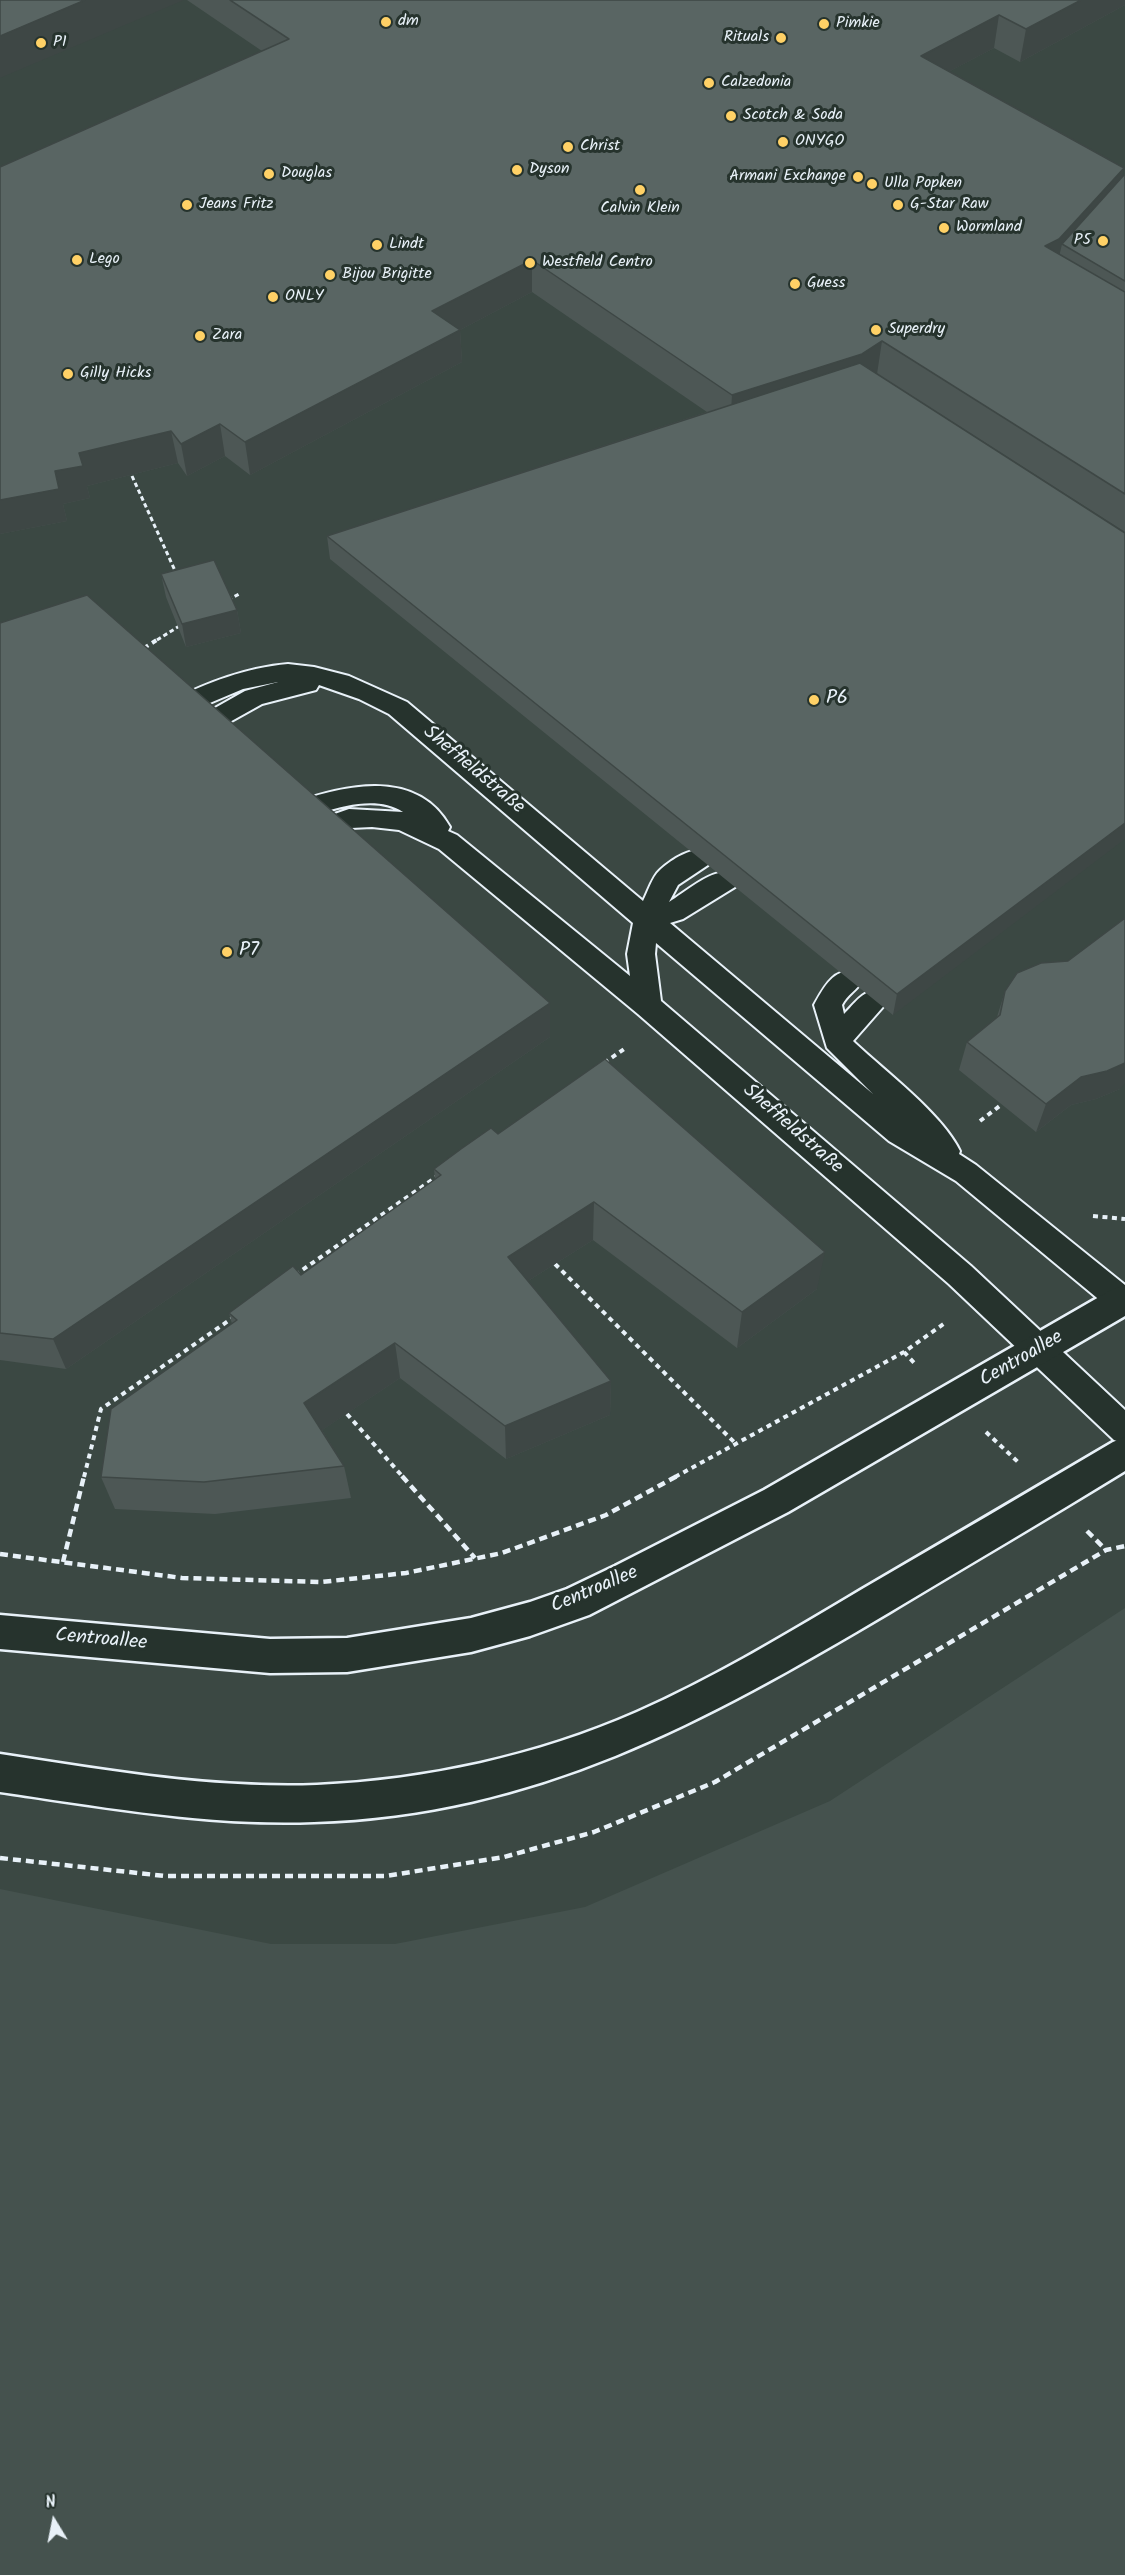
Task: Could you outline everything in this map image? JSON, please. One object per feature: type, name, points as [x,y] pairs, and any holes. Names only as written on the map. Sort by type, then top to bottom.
[{"type":"street","name":"Centroallee","points":[[0,1632],[270,1656],[347,1655],[471,1635],[576,1602],[638,1574],[776,1501],[1124,1300]]},
{"type":"street","points":[[0,1773],[154,1796],[273,1804],[344,1802],[423,1792],[519,1771],[617,1739],[752,1674],[1125,1453]]},
{"type":"lane","name":"Sheffieldstraße","points":[[179,706],[217,686],[264,673],[298,671],[363,688],[398,708],[899,1133],[966,1173],[1124,1300]]},
{"type":"lane","name":"Sheffieldstraße","points":[[201,727],[254,697],[333,680]]},
{"type":"lane","name":"Sheffieldstraße","points":[[297,812],[338,797],[385,794],[406,800],[425,811],[448,842],[657,1014],[976,1289],[1125,1430]]},
{"type":"lane","name":"Sheffieldstraße","points":[[318,830],[349,819],[372,818],[403,821],[448,842]]},
{"type":"lane","points":[[657,1014],[641,954],[647,920],[668,878],[699,858]]},
{"type":"lane","points":[[647,920],[674,912],[726,880]]},
{"type":"lane","name":"Sheffieldstraße","points":[[849,980],[835,991],[828,1005],[837,1040],[845,1051],[916,1117],[966,1173]]},
{"type":"lane","points":[[837,1040],[874,1000]]},
{"type":"path","points":[[132,476],[180,582]]},
{"type":"path","points":[[226,601],[241,593]]},
{"type":"path","points":[[138,652],[185,622]]},
{"type":"path","points":[[599,1066],[657,1014]]},
{"type":"path","points":[[285,1281],[447,1170]]},
{"type":"path","points":[[555,1264],[737,1445]]},
{"type":"path","points":[[63,1563],[101,1408],[238,1314]]},
{"type":"path","points":[[0,1554],[182,1578],[321,1582],[406,1573],[501,1552],[606,1515],[904,1352],[944,1324]]},
{"type":"path","points":[[347,1414],[475,1558]]},
{"type":"path","points":[[985,1431],[1008,1454]]},
{"type":"path","points":[[1083,1527],[1106,1550],[1125,1546]]},
{"type":"shaded area","points":[[0,0],[1125,0],[1125,2575],[0,2575]]},
{"type":"shaded area","points":[[1125,1608],[1125,2575],[0,2575],[0,1889],[271,1944],[395,1944],[585,1907],[830,1801]]},
{"type":"building","points":[[0,0],[85,0],[0,36]]},
{"type":"building","name":"Westfield Centro","points":[[230,0],[1081,0],[1026,29],[999,15],[921,56],[1124,168],[1059,239],[1045,246],[1125,292],[1125,494],[882,341],[862,354],[732,395],[532,260],[432,311],[460,330],[245,442],[220,424],[181,444],[171,431],[79,453],[83,466],[55,471],[59,489],[0,500],[0,167],[289,39]]},
{"type":"building","points":[[1125,174],[1125,281],[1062,244]]},
{"type":"building","name":"P6","points":[[860,363],[1125,533],[1125,823],[897,994],[327,536]]},
{"type":"building","points":[[214,560],[237,610],[182,624],[161,574]]},
{"type":"building","name":"P7","points":[[87,595],[550,1003],[53,1339],[0,1333],[0,623]]},
{"type":"building","points":[[1125,918],[1125,1063],[1107,1071],[1081,1077],[1046,1104],[967,1042],[1000,1015],[1005,991],[1017,973],[1041,963],[1068,961]]},
{"type":"building","points":[[605,1059],[825,1252],[742,1312],[594,1202],[508,1257],[611,1381],[505,1426],[395,1343],[304,1403],[344,1466],[204,1482],[101,1477],[111,1409],[237,1320],[229,1313],[293,1266],[301,1275],[441,1175],[434,1169],[461,1149],[491,1128],[498,1134]]},
{"type":"place","name":"dm","points":[[386,22]]},
{"type":"place","name":"Pimkie","points":[[824,24]]},
{"type":"place","name":"Rituals","points":[[781,38]]},
{"type":"place","name":"P1","points":[[41,43]]},
{"type":"place","name":"Calzedonia","points":[[709,83]]},
{"type":"place","name":"Scotch & Soda","points":[[731,116]]},
{"type":"place","name":"ONYGO","points":[[783,142]]},
{"type":"place","name":"Christ","points":[[568,147]]},
{"type":"place","name":"Dyson","points":[[517,170]]},
{"type":"place","name":"Douglas","points":[[269,174]]},
{"type":"place","name":"Armani Exchange","points":[[858,177]]},
{"type":"place","name":"Ulla Popken","points":[[872,184]]},
{"type":"place","name":"Calvin Klein","points":[[640,190]]},
{"type":"place","name":"Jeans Fritz","points":[[187,205]]},
{"type":"place","name":"G-Star Raw","points":[[898,205]]},
{"type":"place","name":"Wormland","points":[[944,228]]},
{"type":"place","name":"P5","points":[[1103,241]]},
{"type":"place","name":"Lindt","points":[[377,245]]},
{"type":"place","name":"Lego","points":[[77,260]]},
{"type":"place","name":"Westfield Centro","points":[[530,263]]},
{"type":"place","name":"Bijou Brigitte","points":[[330,275]]},
{"type":"place","name":"Guess","points":[[795,284]]},
{"type":"place","name":"ONLY","points":[[273,297]]},
{"type":"place","name":"Superdry","points":[[876,330]]},
{"type":"place","name":"Zara","points":[[200,336]]},
{"type":"place","name":"Gilly Hicks","points":[[68,374]]},
{"type":"place","name":"P6","points":[[814,700]]},
{"type":"place","name":"P7","points":[[227,952]]}]
